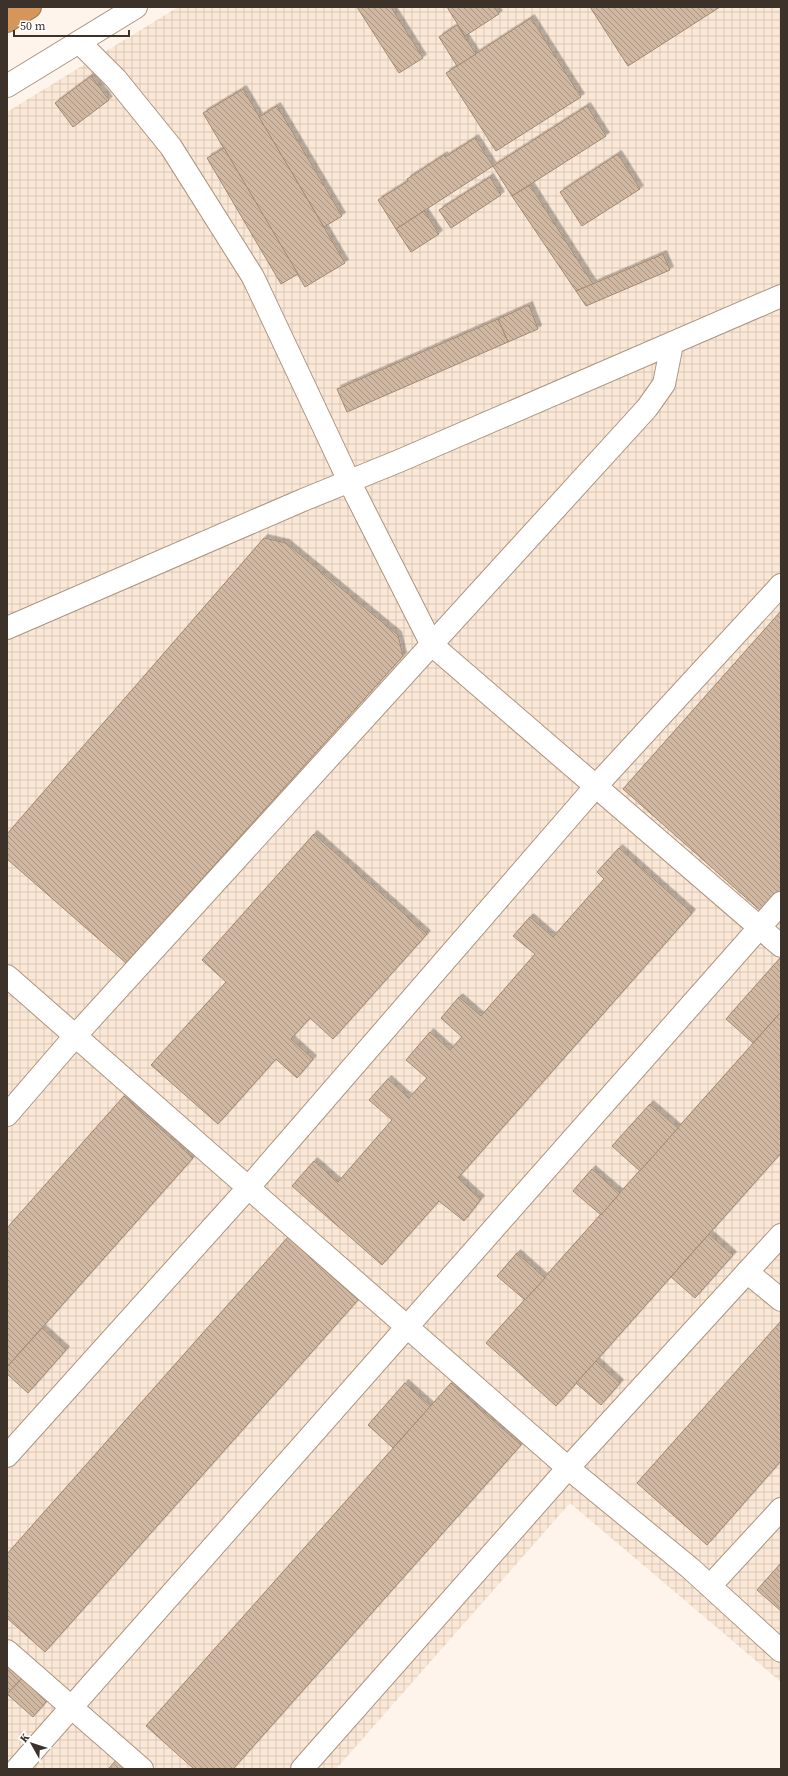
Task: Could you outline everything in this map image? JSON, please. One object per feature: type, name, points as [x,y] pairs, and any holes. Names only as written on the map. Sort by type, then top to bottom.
[{"type":"highway","points":[[7,21],[30,7]]},
{"type":"street","points":[[7,86],[136,7]]},
{"type":"street","points":[[79,42],[116,79],[171,148],[253,277],[349,481],[432,645],[781,946]]},
{"type":"street","points":[[7,628],[781,296]]},
{"type":"street","points":[[7,1115],[76,1035],[647,408],[664,384],[672,344]]},
{"type":"street","points":[[7,1456],[248,1188],[596,786],[781,585]]},
{"type":"street","points":[[17,1769],[781,903]]},
{"type":"street","points":[[7,976],[568,1468],[710,1586],[781,1651]]},
{"type":"street","points":[[302,1769],[568,1468],[781,1235]]},
{"type":"street","points":[[747,1272],[781,1300]]},
{"type":"street","points":[[710,1586],[781,1509]]},
{"type":"street","points":[[7,1651],[142,1769]]},
{"type":"shaded area","points":[[178,7],[781,7],[781,1682],[570,1503],[336,1769],[7,1769],[7,112]]},
{"type":"building","points":[[357,7],[391,7],[423,58],[399,73]]},
{"type":"building","points":[[447,7],[494,7],[499,14],[465,36]]},
{"type":"building","points":[[590,7],[720,7],[628,66]]},
{"type":"building","points":[[531,18],[581,97],[496,151],[446,73]]},
{"type":"building","points":[[457,25],[476,54],[457,66],[439,37]]},
{"type":"building","points":[[91,76],[109,100],[73,127],[55,103]]},
{"type":"building","points":[[243,89],[345,263],[305,287],[203,113]]},
{"type":"building","points":[[277,106],[342,216],[324,227],[259,117]]},
{"type":"building","points":[[587,106],[606,136],[512,196],[493,166]]},
{"type":"building","points":[[475,138],[493,166],[396,229],[378,200],[408,181],[407,179],[444,155],[445,157]]},
{"type":"building","points":[[224,148],[298,274],[281,284],[207,158]]},
{"type":"building","points":[[618,154],[640,189],[582,226],[560,192]]},
{"type":"building","points":[[490,177],[501,195],[451,228],[439,210]]},
{"type":"building","points":[[530,185],[593,284],[576,291],[512,196]]},
{"type":"building","points":[[424,211],[439,234],[411,252],[396,229]]},
{"type":"building","points":[[663,254],[670,270],[586,306],[576,291]]},
{"type":"building","points":[[529,305],[538,329],[508,342],[498,319]]},
{"type":"building","points":[[498,319],[508,342],[347,412],[337,389]]},
{"type":"building","points":[[264,538],[286,543],[398,635],[403,656],[126,963],[7,859],[7,834]]},
{"type":"building","points":[[781,611],[781,890],[762,912],[623,789]]},
{"type":"building","points":[[314,834],[427,934],[333,1039],[310,1018],[291,1039],[313,1059],[297,1078],[276,1059],[218,1124],[151,1065],[226,982],[202,960]]},
{"type":"building","points":[[619,848],[692,913],[458,1178],[481,1199],[464,1221],[439,1201],[382,1265],[292,1186],[314,1161],[338,1182],[392,1120],[369,1100],[388,1079],[409,1098],[427,1078],[406,1060],[430,1032],[450,1050],[462,1037],[441,1018],[459,997],[481,1016],[535,954],[513,936],[530,917],[553,937],[604,879],[597,872]]},
{"type":"building","points":[[781,957],[781,1012],[753,1043],[726,1019]]},
{"type":"building","points":[[781,1012],[781,1153],[556,1406],[486,1343]]},
{"type":"building","points":[[124,1096],[193,1158],[7,1367],[7,1228]]},
{"type":"building","points":[[650,1104],[678,1128],[640,1171],[612,1146]]},
{"type":"building","points":[[592,1169],[620,1193],[601,1215],[573,1191]]},
{"type":"building","points":[[709,1234],[733,1255],[695,1298],[671,1277]]},
{"type":"building","points":[[288,1237],[358,1300],[45,1652],[7,1618],[7,1554]]},
{"type":"building","points":[[517,1253],[545,1278],[525,1300],[497,1276]]},
{"type":"building","points":[[781,1321],[781,1461],[707,1545],[637,1483]]},
{"type":"building","points":[[42,1328],[66,1350],[28,1393],[7,1374],[7,1367]]},
{"type":"building","points":[[596,1361],[620,1383],[601,1405],[576,1383]]},
{"type":"building","points":[[405,1383],[431,1406],[393,1448],[368,1425]]},
{"type":"building","points":[[451,1383],[521,1445],[233,1769],[194,1769],[146,1726]]},
{"type":"building","points":[[781,1563],[781,1611],[757,1590]]},
{"type":"building","points":[[7,1655],[27,1673],[7,1694]]},
{"type":"building","points":[[27,1673],[52,1695],[33,1717],[7,1694]]},
{"type":"building","points":[[122,1754],[139,1769],[108,1769]]}]
